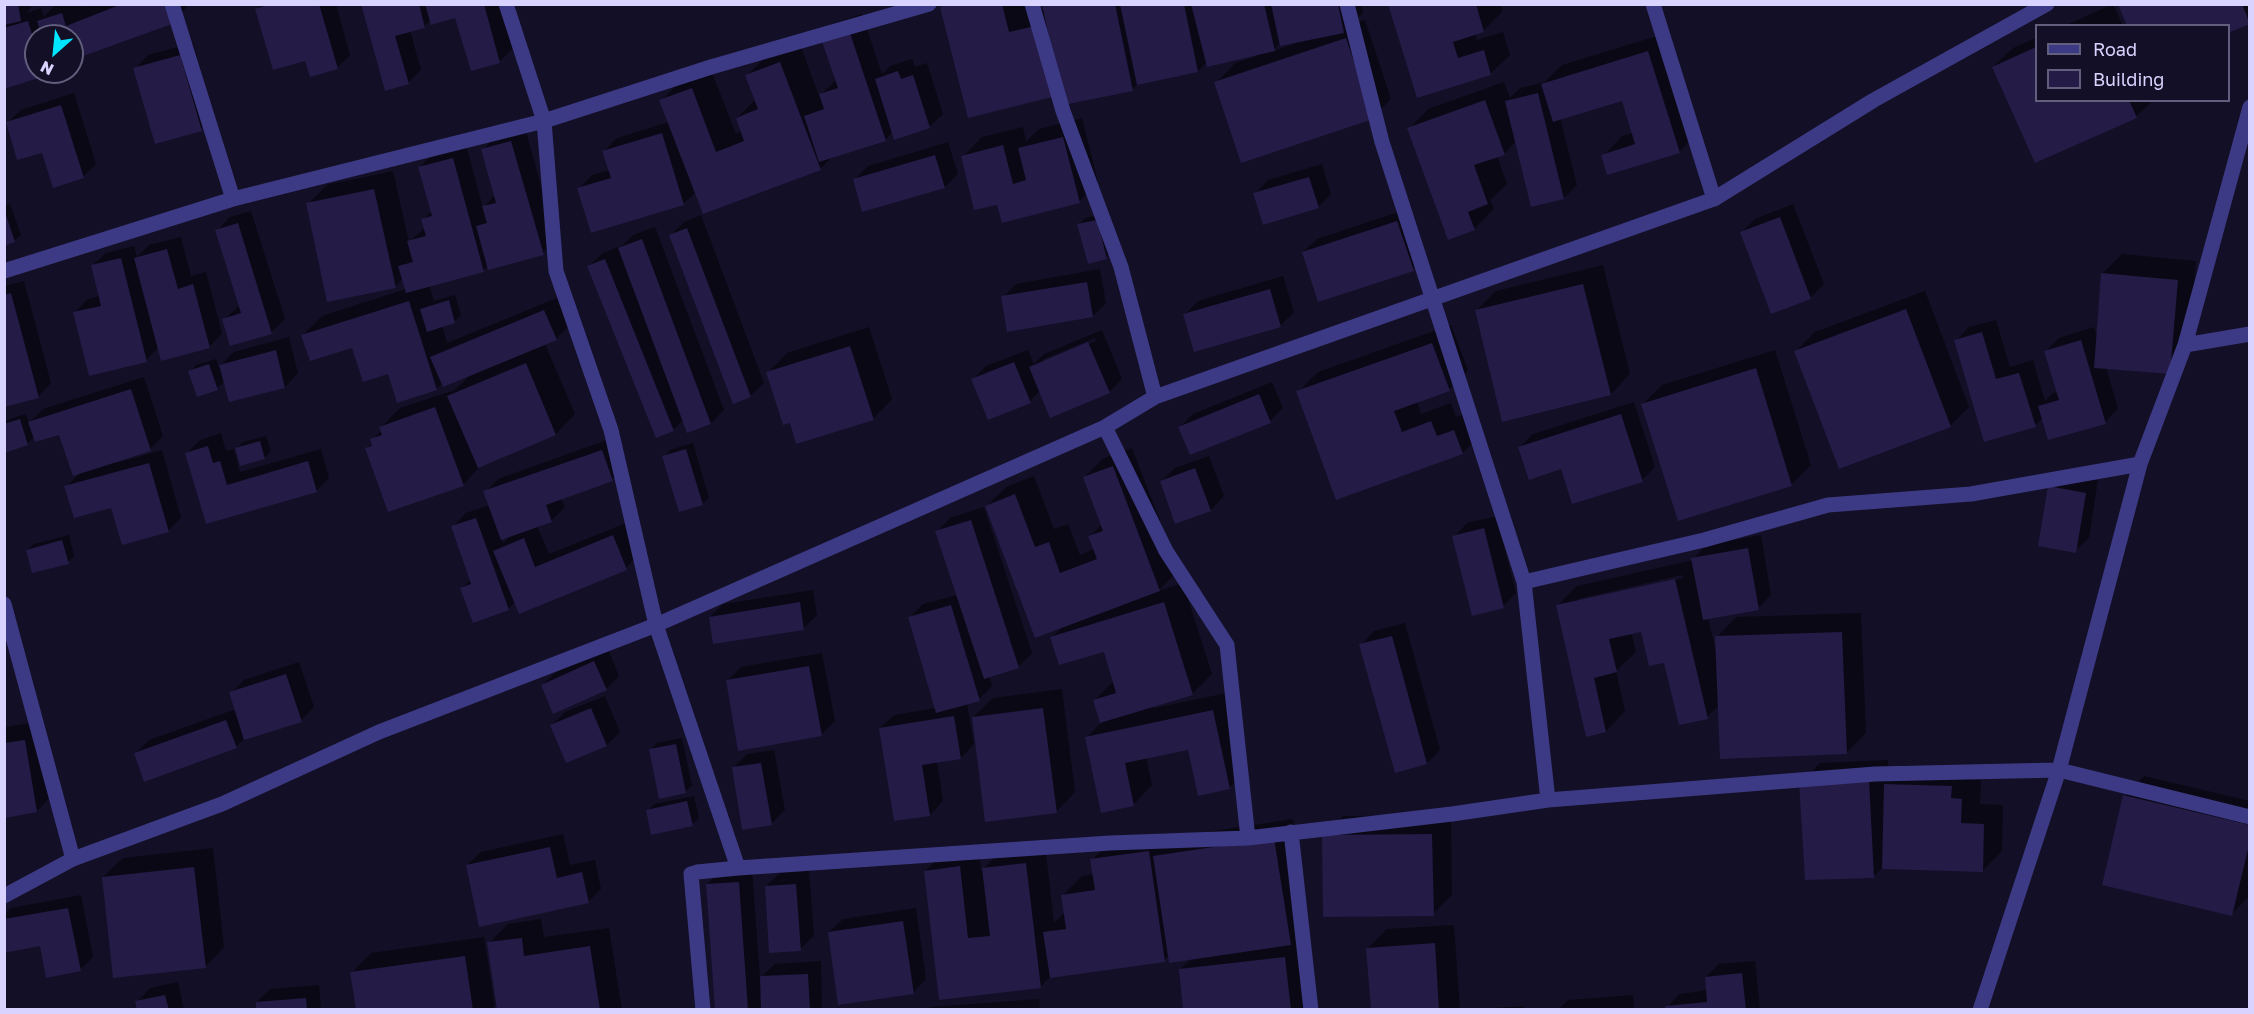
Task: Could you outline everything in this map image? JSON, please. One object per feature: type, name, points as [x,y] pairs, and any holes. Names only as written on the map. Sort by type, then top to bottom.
[{"type":"street","points":[[172,4],[233,199]]},
{"type":"street","points":[[506,4],[544,121],[556,271],[611,430],[656,625],[738,868]]},
{"type":"street","points":[[4,271],[233,199],[544,121],[711,67],[929,4]]},
{"type":"street","points":[[1032,4],[1063,111],[1121,267],[1155,397]]},
{"type":"street","points":[[1347,4],[1382,142],[1524,582],[1548,800]]},
{"type":"street","points":[[1653,4],[1714,199]]},
{"type":"street","points":[[4,896],[73,859],[222,804],[379,732],[656,625],[1105,427],[1155,397],[1714,199],[1874,100],[2047,4]]},
{"type":"street","points":[[1980,1010],[2059,770],[2140,464],[2185,345],[2250,107]]},
{"type":"street","points":[[2185,345],[2250,334]]},
{"type":"street","points":[[1105,427],[1166,551],[1227,645],[1248,838]]},
{"type":"street","points":[[1524,582],[1704,540],[1828,506],[1971,494],[2140,464]]},
{"type":"street","points":[[4,604],[73,859]]},
{"type":"street","points":[[703,1010],[691,874],[738,868],[1110,843],[1248,838],[1452,814],[1548,800],[1875,774],[2059,770],[2250,817]]},
{"type":"street","points":[[1291,832],[1311,1010]]},
{"type":"building","points":[[4,4],[18,4],[21,21],[4,25]]},
{"type":"building","points":[[122,4],[165,4],[172,24],[84,56],[84,24],[71,24]]},
{"type":"building","points":[[271,4],[319,4],[338,69],[310,77],[305,61],[273,70],[255,9]]},
{"type":"building","points":[[361,4],[419,4],[425,28],[395,36],[409,84],[385,91]]},
{"type":"building","points":[[425,4],[484,4],[500,63],[471,71],[455,18],[431,25]]},
{"type":"building","points":[[951,4],[1002,4],[1009,32],[1035,26],[1052,97],[968,118],[940,7]]},
{"type":"building","points":[[1042,4],[1115,4],[1133,91],[1063,105]]},
{"type":"building","points":[[1120,4],[1184,4],[1198,72],[1137,85]]},
{"type":"building","points":[[1191,4],[1264,4],[1275,51],[1207,67]]},
{"type":"building","points":[[1271,4],[1338,4],[1344,33],[1280,46]]},
{"type":"building","points":[[1388,4],[1476,4],[1484,32],[1453,42],[1458,58],[1484,50],[1491,75],[1417,98]]},
{"type":"building","points":[[2118,4],[2242,4],[2250,24],[2230,32],[2230,24],[2126,24]]},
{"type":"building","points":[[62,13],[65,24],[38,24],[37,21]]},
{"type":"building","points":[[28,21],[29,24],[24,24],[24,83],[4,89],[4,28]]},
{"type":"building","points":[[848,27],[886,141],[819,162],[804,116],[824,109],[819,94],[838,88],[820,36]]},
{"type":"building","points":[[1346,38],[1373,119],[1241,163],[1214,82]]},
{"type":"building","points":[[2035,47],[2035,102],[2130,102],[2137,118],[2035,163],[1992,67]]},
{"type":"building","points":[[1648,51],[1680,153],[1607,175],[1601,155],[1635,144],[1622,101],[1553,122],[1541,84]]},
{"type":"building","points":[[180,55],[202,131],[155,144],[133,68]]},
{"type":"building","points":[[780,62],[821,170],[703,214],[659,100],[692,88],[716,152],[744,141],[736,118],[758,109],[745,75]]},
{"type":"building","points":[[898,71],[901,79],[913,75],[930,128],[894,140],[875,79]]},
{"type":"building","points":[[1538,93],[1564,199],[1531,207],[1505,101]]},
{"type":"building","points":[[1485,100],[1505,155],[1474,165],[1488,204],[1468,212],[1475,230],[1448,240],[1407,128]]},
{"type":"building","points":[[61,105],[84,178],[53,188],[42,153],[17,160],[6,122]]},
{"type":"building","points":[[662,133],[684,205],[591,233],[577,188],[611,178],[602,151]]},
{"type":"building","points":[[1063,137],[1080,203],[1002,223],[997,205],[974,210],[961,156],[1003,145],[1013,184],[1026,180],[1018,148]]},
{"type":"building","points":[[511,141],[544,255],[488,270],[476,226],[487,223],[482,206],[496,203],[481,149]]},
{"type":"building","points":[[935,155],[945,188],[862,212],[853,179]]},
{"type":"building","points":[[453,158],[484,272],[406,293],[398,266],[413,262],[407,241],[426,236],[421,219],[432,216],[418,167]]},
{"type":"building","points":[[1309,177],[1319,208],[1263,225],[1253,193]]},
{"type":"building","points":[[374,189],[396,288],[327,302],[306,203]]},
{"type":"building","points":[[4,213],[15,242],[4,246]]},
{"type":"building","points":[[1780,217],[1811,299],[1771,314],[1740,232]]},
{"type":"building","points":[[1097,220],[1107,259],[1088,264],[1077,224]]},
{"type":"building","points":[[1397,221],[1414,271],[1318,302],[1302,252]]},
{"type":"building","points":[[238,223],[272,334],[230,346],[222,319],[241,313],[215,230]]},
{"type":"building","points":[[687,228],[751,397],[733,404],[669,235]]},
{"type":"building","points":[[642,239],[711,424],[687,433],[618,248]]},
{"type":"building","points":[[167,249],[178,289],[193,284],[210,348],[161,361],[134,258]]},
{"type":"building","points":[[121,258],[147,362],[89,376],[73,312],[101,306],[91,265]]},
{"type":"building","points":[[605,259],[674,431],[656,438],[587,266]]},
{"type":"building","points":[[2101,273],[2178,280],[2170,374],[2094,368]]},
{"type":"building","points":[[1087,282],[1093,317],[1007,332],[1001,296]]},
{"type":"building","points":[[1583,284],[1611,395],[1502,422],[1475,310]]},
{"type":"building","points":[[1270,289],[1281,327],[1194,352],[1183,314]]},
{"type":"building","points":[[11,293],[39,398],[4,407],[4,295]]},
{"type":"building","points":[[449,300],[455,323],[427,332],[420,309]]},
{"type":"building","points":[[409,301],[437,390],[397,403],[388,374],[363,382],[352,348],[310,361],[301,335]]},
{"type":"building","points":[[1906,309],[1951,427],[1839,469],[1794,351]]},
{"type":"building","points":[[544,310],[557,340],[443,387],[430,357]]},
{"type":"building","points":[[1982,332],[1996,379],[2019,373],[2036,427],[1984,442],[1954,340]]},
{"type":"building","points":[[2081,340],[2106,424],[2048,440],[2038,406],[2059,400],[2044,351]]},
{"type":"building","points":[[1088,342],[1110,393],[1050,418],[1029,367]]},
{"type":"building","points":[[1432,343],[1450,391],[1394,411],[1402,432],[1431,421],[1437,436],[1454,430],[1463,454],[1336,500],[1296,391]]},
{"type":"building","points":[[850,346],[874,420],[796,444],[790,423],[783,425],[766,372]]},
{"type":"building","points":[[276,350],[285,388],[229,402],[219,365]]},
{"type":"building","points":[[1014,362],[1031,403],[988,420],[971,379]]},
{"type":"building","points":[[526,363],[556,435],[478,468],[447,396]]},
{"type":"building","points":[[209,364],[218,390],[197,397],[188,371]]},
{"type":"building","points":[[1756,368],[1792,486],[1678,521],[1641,404]]},
{"type":"building","points":[[131,389],[151,451],[73,476],[59,435],[35,442],[28,422]]},
{"type":"building","points":[[1259,394],[1271,423],[1190,455],[1178,427]]},
{"type":"building","points":[[435,407],[464,486],[388,512],[365,448],[372,446],[370,439],[382,435],[379,427]]},
{"type":"building","points":[[1621,414],[1643,482],[1572,504],[1561,469],[1529,480],[1518,447]]},
{"type":"building","points":[[20,419],[28,445],[4,453],[4,424]]},
{"type":"building","points":[[260,441],[265,459],[240,466],[235,448]]},
{"type":"building","points":[[208,446],[213,463],[220,461],[227,485],[308,461],[317,492],[206,524],[185,453]]},
{"type":"building","points":[[686,449],[703,505],[679,512],[662,456]]},
{"type":"building","points":[[602,450],[613,481],[546,505],[552,522],[501,540],[483,491]]},
{"type":"building","points":[[149,463],[169,532],[122,545],[111,508],[74,518],[64,486]]},
{"type":"building","points":[[1113,466],[1160,591],[1035,638],[985,506],[1015,494],[1035,547],[1049,542],[1060,573],[1097,559],[1088,536],[1103,531],[1083,477]]},
{"type":"building","points":[[1195,468],[1211,511],[1175,524],[1160,481]]},
{"type":"building","points":[[2048,486],[2086,493],[2076,553],[2038,546]]},
{"type":"building","points":[[476,518],[509,610],[473,623],[460,588],[471,584],[451,526]]},
{"type":"building","points":[[971,520],[1019,668],[984,679],[935,531]]},
{"type":"building","points":[[1484,528],[1504,608],[1472,616],[1452,536]]},
{"type":"building","points":[[613,535],[627,570],[519,614],[493,551],[524,538],[535,567]]},
{"type":"building","points":[[62,540],[69,564],[32,573],[26,550]]},
{"type":"building","points":[[1748,548],[1759,610],[1703,620],[1691,558]]},
{"type":"building","points":[[1675,579],[1708,719],[1679,725],[1664,663],[1649,666],[1641,632],[1609,639],[1617,672],[1594,678],[1606,732],[1586,737],[1556,605]]},
{"type":"building","points":[[800,602],[804,630],[713,644],[709,617]]},
{"type":"building","points":[[1164,602],[1193,695],[1100,723],[1093,700],[1116,693],[1104,652],[1059,665],[1050,637]]},
{"type":"building","points":[[951,605],[980,701],[936,713],[908,617]]},
{"type":"building","points":[[1842,632],[1847,754],[1720,759],[1715,636]]},
{"type":"building","points":[[1392,636],[1427,764],[1395,773],[1359,644]]},
{"type":"building","points":[[594,661],[607,690],[553,714],[541,685]]},
{"type":"building","points":[[809,666],[822,736],[738,751],[726,680]]},
{"type":"building","points":[[286,674],[302,722],[244,740],[229,692]]},
{"type":"building","points":[[591,708],[607,746],[566,763],[550,725]]},
{"type":"building","points":[[1043,708],[1057,813],[985,822],[972,717]]},
{"type":"building","points":[[1213,710],[1230,789],[1198,796],[1188,750],[1125,763],[1134,806],[1101,813],[1085,737]]},
{"type":"building","points":[[954,716],[961,759],[922,765],[930,816],[894,821],[879,728]]},
{"type":"building","points":[[226,720],[237,748],[144,782],[134,753]]},
{"type":"building","points":[[25,740],[37,812],[5,818],[5,743]]},
{"type":"building","points":[[676,744],[686,793],[659,799],[649,749]]},
{"type":"building","points":[[761,763],[772,825],[742,830],[732,767]]},
{"type":"building","points":[[1869,779],[1874,878],[1805,880],[1799,782]]},
{"type":"building","points":[[1884,784],[1952,786],[1951,798],[1962,799],[1961,823],[1984,824],[1983,872],[1882,869]]},
{"type":"building","points":[[2123,795],[2250,825],[2250,841],[2232,916],[2102,885]]},
{"type":"building","points":[[687,801],[693,826],[651,835],[646,810]]},
{"type":"building","points":[[1432,834],[1434,916],[1323,917],[1322,835]]},
{"type":"building","points":[[1274,838],[1291,945],[1169,963],[1153,856]]},
{"type":"building","points":[[550,847],[557,878],[582,872],[589,903],[479,927],[466,865]]},
{"type":"building","points":[[1149,851],[1165,962],[1050,978],[1043,932],[1066,929],[1061,895],[1095,890],[1090,859]]},
{"type":"building","points":[[1026,863],[1041,988],[939,1000],[924,871],[960,866],[968,938],[990,936],[982,868]]},
{"type":"building","points":[[194,867],[206,968],[113,978],[102,877]]},
{"type":"building","points":[[739,882],[748,1010],[715,1010],[706,884]]},
{"type":"building","points":[[796,884],[801,951],[769,953],[765,886]]},
{"type":"building","points":[[68,908],[81,971],[46,978],[40,946],[4,953],[4,919]]},
{"type":"building","points":[[903,921],[914,994],[838,1005],[828,932]]},
{"type":"building","points":[[522,938],[524,956],[590,946],[600,1010],[497,1010],[487,942]]},
{"type":"building","points":[[1435,943],[1439,1010],[1371,1010],[1366,948]]},
{"type":"building","points":[[465,956],[473,1010],[356,1010],[350,972]]},
{"type":"building","points":[[1285,957],[1291,1010],[1183,1010],[1179,969]]},
{"type":"building","points":[[1742,973],[1746,1010],[1666,1010],[1665,1006],[1707,1002],[1705,977]]},
{"type":"building","points":[[808,974],[810,1010],[761,1010],[760,976]]},
{"type":"building","points":[[165,995],[169,1010],[137,1010],[135,1001]]},
{"type":"building","points":[[306,998],[307,1010],[256,1010],[256,1002]]}]
